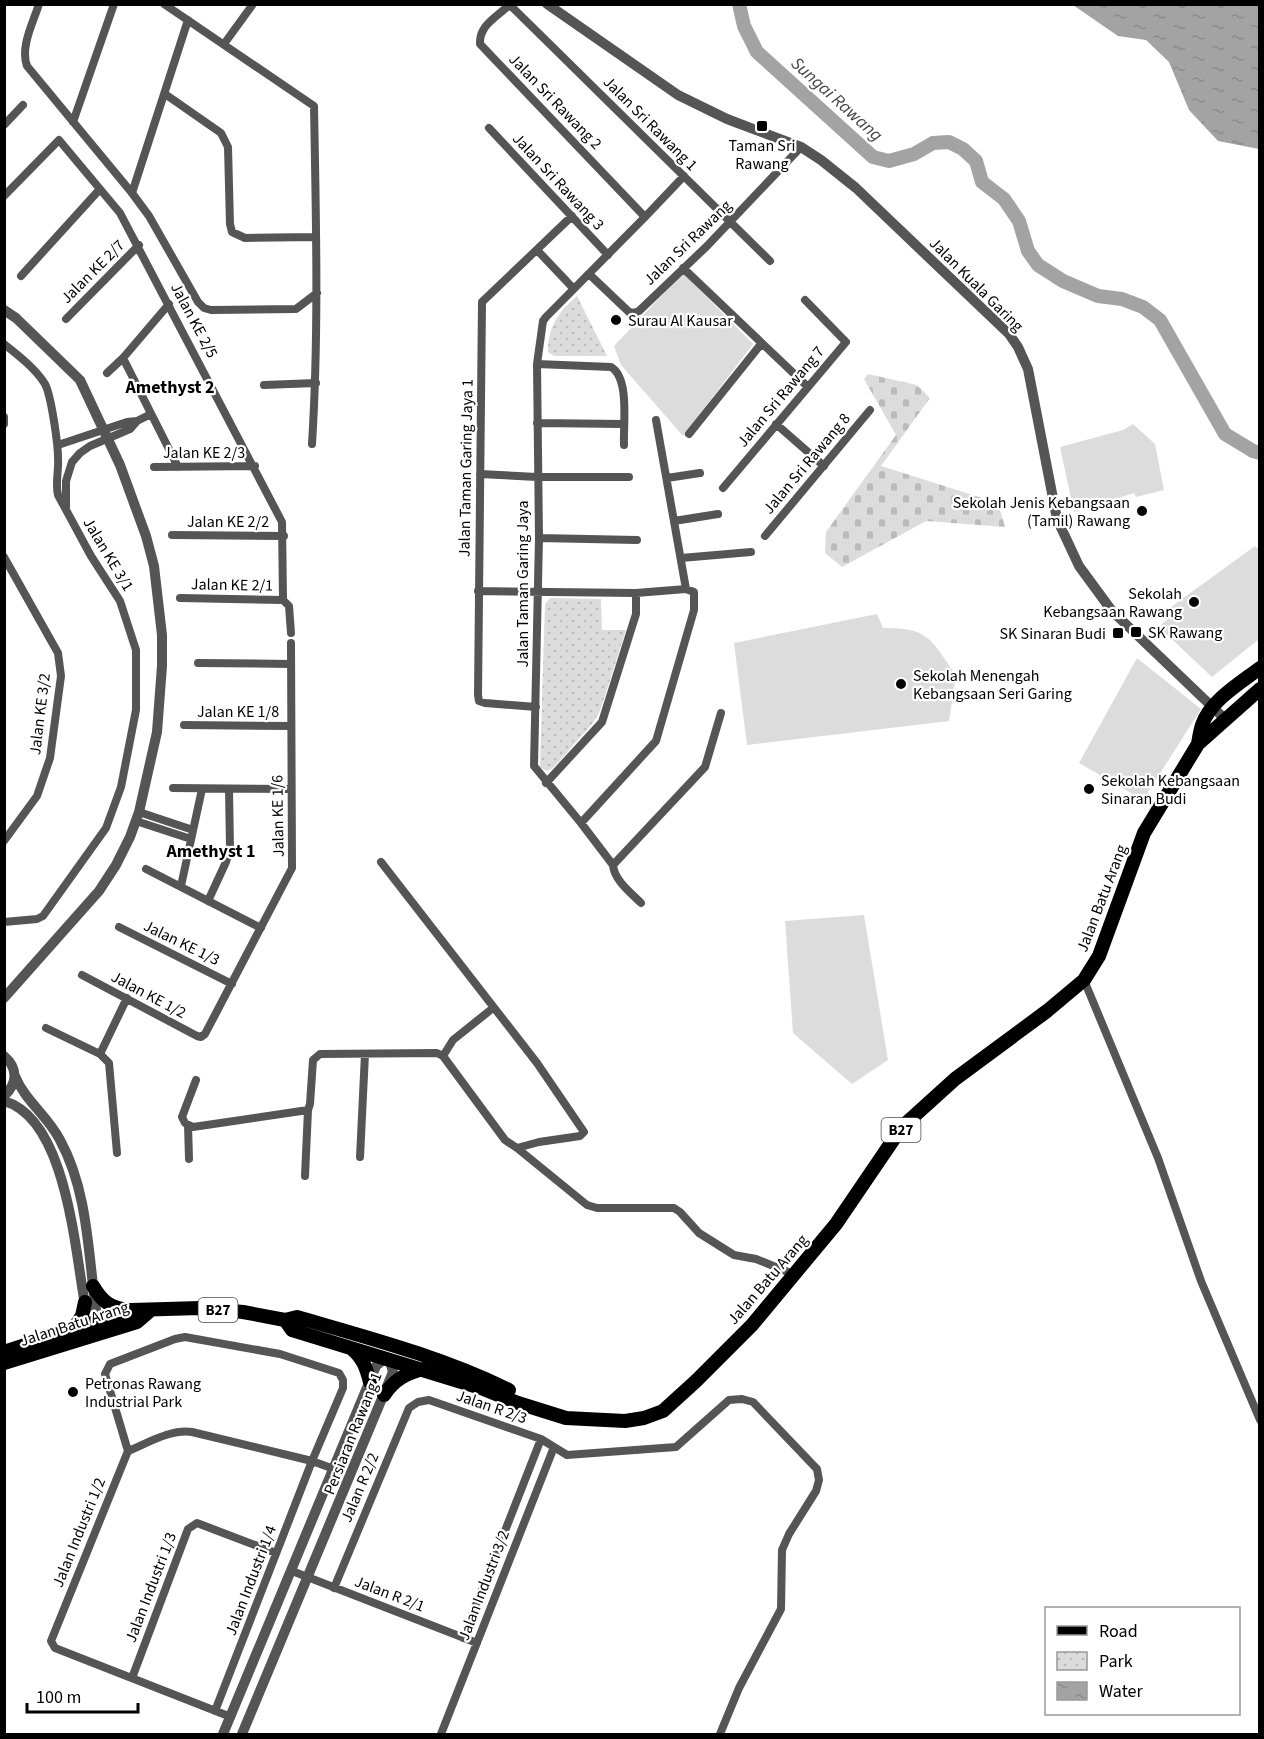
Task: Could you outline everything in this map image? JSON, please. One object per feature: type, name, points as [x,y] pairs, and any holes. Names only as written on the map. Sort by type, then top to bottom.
[{"type":"main road","name":"Jalan Batu Arang","points":[[1198,744],[1202,724],[1214,707],[1237,685],[1260,668]]},
{"type":"main road","name":"Jalan Batu Arang","points":[[4,1363],[96,1328],[132,1310],[200,1308],[243,1312],[285,1320],[292,1330],[389,1358],[566,1418],[625,1421],[644,1418],[663,1411],[752,1325],[836,1224],[902,1127],[955,1079],[1047,1011],[1084,980],[1099,956],[1144,833],[1198,744],[1260,689]]},
{"type":"main road","points":[[93,1286],[100,1298],[107,1304],[115,1308],[132,1310]]},
{"type":"main road","points":[[74,1328],[82,1316],[85,1302]]},
{"type":"main road","name":"Jalan Batu Arang","points":[[4,1352],[74,1328],[96,1328],[137,1322],[152,1310]]},
{"type":"main road","points":[[285,1320],[297,1317],[473,1372],[521,1396],[536,1407]]},
{"type":"main road","points":[[376,1340],[386,1348],[389,1358],[410,1351]]},
{"type":"main road","points":[[348,1347],[360,1356],[370,1382]]},
{"type":"main road","points":[[384,1395],[400,1378],[412,1371],[423,1369]]},
{"type":"street","points":[[39,4],[27,40],[26,62],[31,72],[149,216],[198,302],[204,308],[211,310],[296,309],[317,293]]},
{"type":"street","points":[[73,122],[114,4]]},
{"type":"street","points":[[164,4],[314,106],[317,293],[316,383],[312,444]]},
{"type":"street","points":[[224,44],[253,4]]},
{"type":"street","name":"Jalan Kuala Garing","points":[[547,4],[678,95],[727,119],[801,147],[822,160],[856,188],[1009,334],[1028,369],[1057,519],[1079,566],[1091,586],[1112,611],[1226,720]]},
{"type":"street","name":"Jalan Sri Rawang 1","points":[[511,6],[770,261]]},
{"type":"street","name":"Jalan Sri Rawang 2","points":[[511,6],[483,29],[480,44],[645,217]]},
{"type":"street","points":[[132,193],[188,20]]},
{"type":"street","points":[[165,94],[221,133],[225,140],[228,147],[232,232],[245,238],[316,237]]},
{"type":"street","points":[[4,124],[23,105]]},
{"type":"street","name":"Jalan Sri Rawang 3","points":[[489,128],[608,255]]},
{"type":"street","name":"Jalan KE 2/5","points":[[4,196],[59,140],[120,213],[255,466],[282,522],[284,536],[283,600]]},
{"type":"street","name":"Jalan Sri Rawang","points":[[589,274],[629,312],[639,311],[730,222],[801,147]]},
{"type":"street","name":"Jalan Taman Garing Jaya","points":[[641,903],[618,878],[613,865],[534,766],[539,538],[537,364],[543,321],[684,176]]},
{"type":"street","points":[[21,276],[100,189]]},
{"type":"street","name":"Jalan Taman Garing Jaya 1","points":[[536,706],[479,701],[478,591],[482,302],[572,216]]},
{"type":"street","name":"Jalan KE 2/7","points":[[66,319],[139,245]]},
{"type":"street","points":[[537,250],[573,288]]},
{"type":"street","points":[[683,268],[808,387]]},
{"type":"street","name":"Jalan Sri Rawang 7","points":[[723,488],[846,342],[806,300]]},
{"type":"street","points":[[107,373],[123,358],[169,304]]},
{"type":"street","points":[[4,310],[16,318],[80,380],[120,465],[148,546],[154,566],[162,635],[157,732],[138,816],[116,865],[99,891],[4,998]]},
{"type":"street","name":"Jalan KE 3/1","points":[[4,344],[45,384],[58,444],[59,472],[56,486],[91,556],[120,601],[136,650],[136,710],[121,787],[106,828],[43,916],[37,919],[4,922]]},
{"type":"street","points":[[689,435],[761,344]]},
{"type":"street","points":[[123,358],[178,467]]},
{"type":"street","points":[[537,364],[615,369],[623,386],[624,445]]},
{"type":"street","points":[[264,385],[316,383]]},
{"type":"street","name":"Jalan Sri Rawang 8","points":[[765,536],[870,410]]},
{"type":"street","points":[[58,444],[130,429],[137,421],[151,414]]},
{"type":"street","points":[[4,417],[4,424]]},
{"type":"street","points":[[656,420],[686,589]]},
{"type":"street","points":[[537,423],[623,424]]},
{"type":"street","points":[[776,424],[824,466]]},
{"type":"street","points":[[66,510],[66,481],[72,462],[80,453],[106,435]]},
{"type":"street","name":"Jalan KE 2/3","points":[[154,467],[255,466]]},
{"type":"street","points":[[667,478],[700,473]]},
{"type":"street","points":[[480,474],[537,477],[628,477]]},
{"type":"street","points":[[674,521],[718,514]]},
{"type":"street","name":"Jalan KE 2/2","points":[[172,535],[284,536]]},
{"type":"street","points":[[539,538],[637,540]]},
{"type":"street","points":[[681,558],[751,552]]},
{"type":"street","name":"Jalan KE 3/2","points":[[4,557],[58,652],[61,676],[50,758],[38,796],[4,841]]},
{"type":"street","points":[[478,591],[636,593],[686,589],[694,592],[694,610],[656,741],[581,823]]},
{"type":"street","points":[[546,783],[602,722],[636,614],[636,593]]},
{"type":"street","name":"Jalan KE 2/1","points":[[180,598],[283,600]]},
{"type":"street","points":[[283,600],[289,606],[291,633]]},
{"type":"street","name":"Jalan KE 1/6","points":[[201,1037],[232,984],[292,868],[291,643]]},
{"type":"street","points":[[198,663],[291,664]]},
{"type":"street","points":[[613,865],[705,767],[720,713]]},
{"type":"street","name":"Jalan KE 1/8","points":[[184,725],[291,726]]},
{"type":"street","points":[[173,788],[291,789]]},
{"type":"street","points":[[181,886],[202,789]]},
{"type":"street","points":[[208,901],[230,848],[230,789]]},
{"type":"street","points":[[138,816],[192,835]]},
{"type":"street","points":[[381,862],[492,1008],[537,1063],[584,1132],[580,1136],[517,1148]]},
{"type":"street","points":[[146,869],[261,928]]},
{"type":"street","name":"Jalan KE 1/3","points":[[119,927],[232,984]]},
{"type":"street","name":"Jalan KE 1/2","points":[[82,975],[201,1037]]},
{"type":"street","points":[[1084,980],[1158,1158],[1201,1281],[1260,1420]]},
{"type":"street","points":[[100,1054],[126,998]]},
{"type":"street","points":[[443,1056],[453,1040],[492,1008]]},
{"type":"street","points":[[46,1028],[100,1054],[109,1063],[117,1153]]},
{"type":"street","points":[[305,1176],[308,1110],[313,1060],[316,1056],[320,1054],[437,1053],[443,1056],[505,1140],[587,1205],[597,1208],[674,1208],[699,1233],[734,1255],[756,1259],[794,1274]]},
{"type":"street","points":[[360,1157],[365,1054]]},
{"type":"street","points":[[4,1056],[11,1062],[21,1090],[60,1138],[72,1167],[81,1194],[96,1328]]},
{"type":"street","points":[[4,1096],[14,1084],[15,1076]]},
{"type":"street","points":[[196,1080],[182,1117],[185,1123],[193,1127],[308,1110]]},
{"type":"street","points":[[4,1101],[17,1104],[28,1113],[45,1139],[58,1166],[67,1197],[85,1302],[96,1328]]},
{"type":"street","points":[[188,1125],[189,1159]]},
{"type":"street","name":"Jalan Industri 1/4","points":[[128,1451],[105,1374],[107,1368],[110,1364],[175,1339],[185,1337],[280,1354],[339,1373],[343,1380],[343,1388],[312,1461],[215,1711]]},
{"type":"street","name":"Persiaran Rawang 1","points":[[223,1734],[376,1366],[389,1358],[393,1372],[242,1734]]},
{"type":"street","name":"Jalan R 2/3","points":[[418,1402],[429,1400],[541,1439],[567,1455],[676,1447],[729,1400],[742,1399],[753,1402],[817,1469],[819,1480],[816,1491],[789,1534],[782,1550],[781,1610],[739,1688],[720,1734]]},
{"type":"street","name":"Jalan R 2/2","points":[[334,1588],[408,1408],[418,1402]]},
{"type":"street","points":[[128,1451],[182,1431],[312,1461],[334,1469]]},
{"type":"street","points":[[463,1638],[541,1439]]},
{"type":"street","name":"Jalan Industri 3/2","points":[[441,1734],[554,1447]]},
{"type":"street","name":"Jalan Industri 1/2","points":[[128,1451],[51,1641],[55,1647],[231,1717]]},
{"type":"street","name":"Jalan Industri 1/3","points":[[132,1678],[189,1529],[197,1523],[276,1553]]},
{"type":"street","name":"Jalan R 2/1","points":[[292,1571],[477,1643]]},
{"type":"green space","points":[[683,273],[753,344],[683,436],[621,365],[614,346]]},
{"type":"green space","points":[[577,296],[607,356],[554,356],[548,352],[548,343],[555,321],[564,308]]},
{"type":"green space","points":[[868,374],[917,385],[930,398],[881,466],[998,503],[1005,527],[926,521],[842,567],[825,553],[826,532],[896,435],[864,379]]},
{"type":"green space","points":[[1133,424],[1155,444],[1164,490],[1136,497],[1134,493],[1074,512],[1060,447],[1123,430]]},
{"type":"green space","points":[[1255,546],[1260,550],[1259,639],[1212,677],[1159,627],[1175,612],[1171,607]]},
{"type":"green space","points":[[550,598],[601,599],[602,630],[626,630],[600,711],[593,723],[554,767],[547,771],[540,767],[545,604]]},
{"type":"green space","points":[[877,614],[883,628],[910,630],[927,638],[934,644],[956,675],[949,721],[747,745],[734,643]]},
{"type":"green space","points":[[1137,658],[1201,709],[1143,800],[1079,763]]},
{"type":"green space","points":[[864,915],[888,1060],[852,1084],[793,1033],[785,921]]},
{"type":"water","points":[[1073,5],[1259,5],[1259,149],[1218,141],[1189,110],[1169,62],[1146,40],[1118,36]]},
{"type":"waterway","name":"Sungai Rawang","points":[[739,4],[744,26],[757,52],[873,157],[889,161],[914,154],[933,143],[949,142],[963,149],[976,161],[982,182],[1004,199],[1019,221],[1028,251],[1038,265],[1063,281],[1098,296],[1122,299],[1143,307],[1160,320],[1225,434],[1260,453]]},
{"type":"place","name":"Taman Sri Rawang","points":[[762,126]]},
{"type":"place","name":"Surau Al Kausar","points":[[616,320]]},
{"type":"place","name":"Sekolah Jenis Kebangsaan (Tamil) Rawang","points":[[1142,511]]},
{"type":"place","name":"Sekolah Kebangsaan Rawang","points":[[1194,602]]},
{"type":"place","name":"SK Rawang","points":[[1136,632]]},
{"type":"place","name":"SK Sinaran Budi","points":[[1118,633]]},
{"type":"place","name":"Sekolah Menengah Kebangsaan Seri Garing","points":[[901,684]]},
{"type":"place","name":"Sekolah Kebangsaan Sinaran Budi","points":[[1089,789]]},
{"type":"place","name":"Petronas Rawang Industrial Park","points":[[73,1392]]},
{"type":"district","name":"Amethyst 2","points":[[170,387]]},
{"type":"district","name":"Amethyst 1","points":[[211,851]]}]
